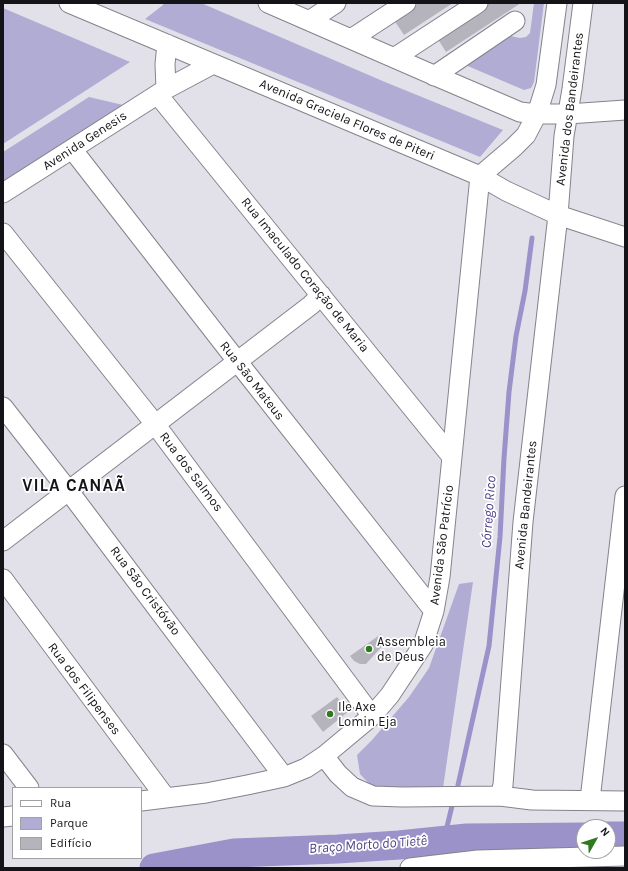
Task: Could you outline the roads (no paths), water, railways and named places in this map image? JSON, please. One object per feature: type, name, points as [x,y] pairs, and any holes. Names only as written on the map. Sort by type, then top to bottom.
[{"type":"street","name":"Avenida Graciela Flores de Piteri","points":[[69,3],[480,176],[558,215],[625,237]]},
{"type":"street","points":[[268,3],[520,112],[538,114],[568,114],[625,110]]},
{"type":"street","points":[[309,21],[336,3]]},
{"type":"street","points":[[351,39],[406,3]]},
{"type":"street","points":[[394,58],[478,3]]},
{"type":"street","points":[[480,176],[526,135],[538,114],[546,85],[557,3]]},
{"type":"street","name":"Avenida dos Bandeirantes","points":[[558,215],[564,136],[572,89],[583,3]]},
{"type":"street","points":[[434,76],[515,21]]},
{"type":"street","points":[[162,92],[167,44]]},
{"type":"street","name":"Avenida Genesis","points":[[3,193],[162,92],[213,64]]},
{"type":"street","name":"Rua Imaculado Coração de Maria","points":[[162,92],[321,295],[452,457]]},
{"type":"street","name":"Rua São Mateus","points":[[72,149],[434,611]]},
{"type":"street","name":"Avenida São Patrício","points":[[142,801],[206,793],[284,777],[306,768],[324,756],[372,716],[390,695],[423,646],[434,611],[440,578],[480,176]]},
{"type":"street","name":"Avenida Bandeirantes","points":[[500,796],[523,522],[558,215]]},
{"type":"street","name":"Rua dos Salmos","points":[[3,233],[155,424],[372,716]]},
{"type":"street","points":[[3,541],[311,305],[321,295]]},
{"type":"street","name":"Rua São Cristóvão","points":[[3,407],[68,490],[284,777]]},
{"type":"street","points":[[590,800],[625,496]]},
{"type":"street","name":"Rua dos Filipenses","points":[[3,579],[166,798]]},
{"type":"street","points":[[3,754],[28,787]]},
{"type":"street","points":[[324,756],[338,774],[352,786],[373,796],[500,796],[532,800],[625,801]]},
{"type":"street","points":[[410,868],[478,860],[541,863],[625,856]]},
{"type":"waterway","name":"Córrego Rico","points":[[458,785],[489,646],[500,537],[509,392],[516,336],[525,291],[532,238]]},
{"type":"waterway","name":"Córrego Rico","points":[[444,839],[452,806]]},
{"type":"waterway","name":"Braço Morto do Tietê","points":[[616,836],[625,836]]},
{"type":"waterway","name":"Braço Morto do Tietê","points":[[154,868],[234,853],[338,849],[467,838],[576,837]]},
{"type":"place","name":"Assembleia de Deus","points":[[369,649]]},
{"type":"place","name":"Ile Axe Lomin Eja","points":[[330,714]]},
{"type":"district","name":"VILA CANAÃ","points":[[74,486]]}]
